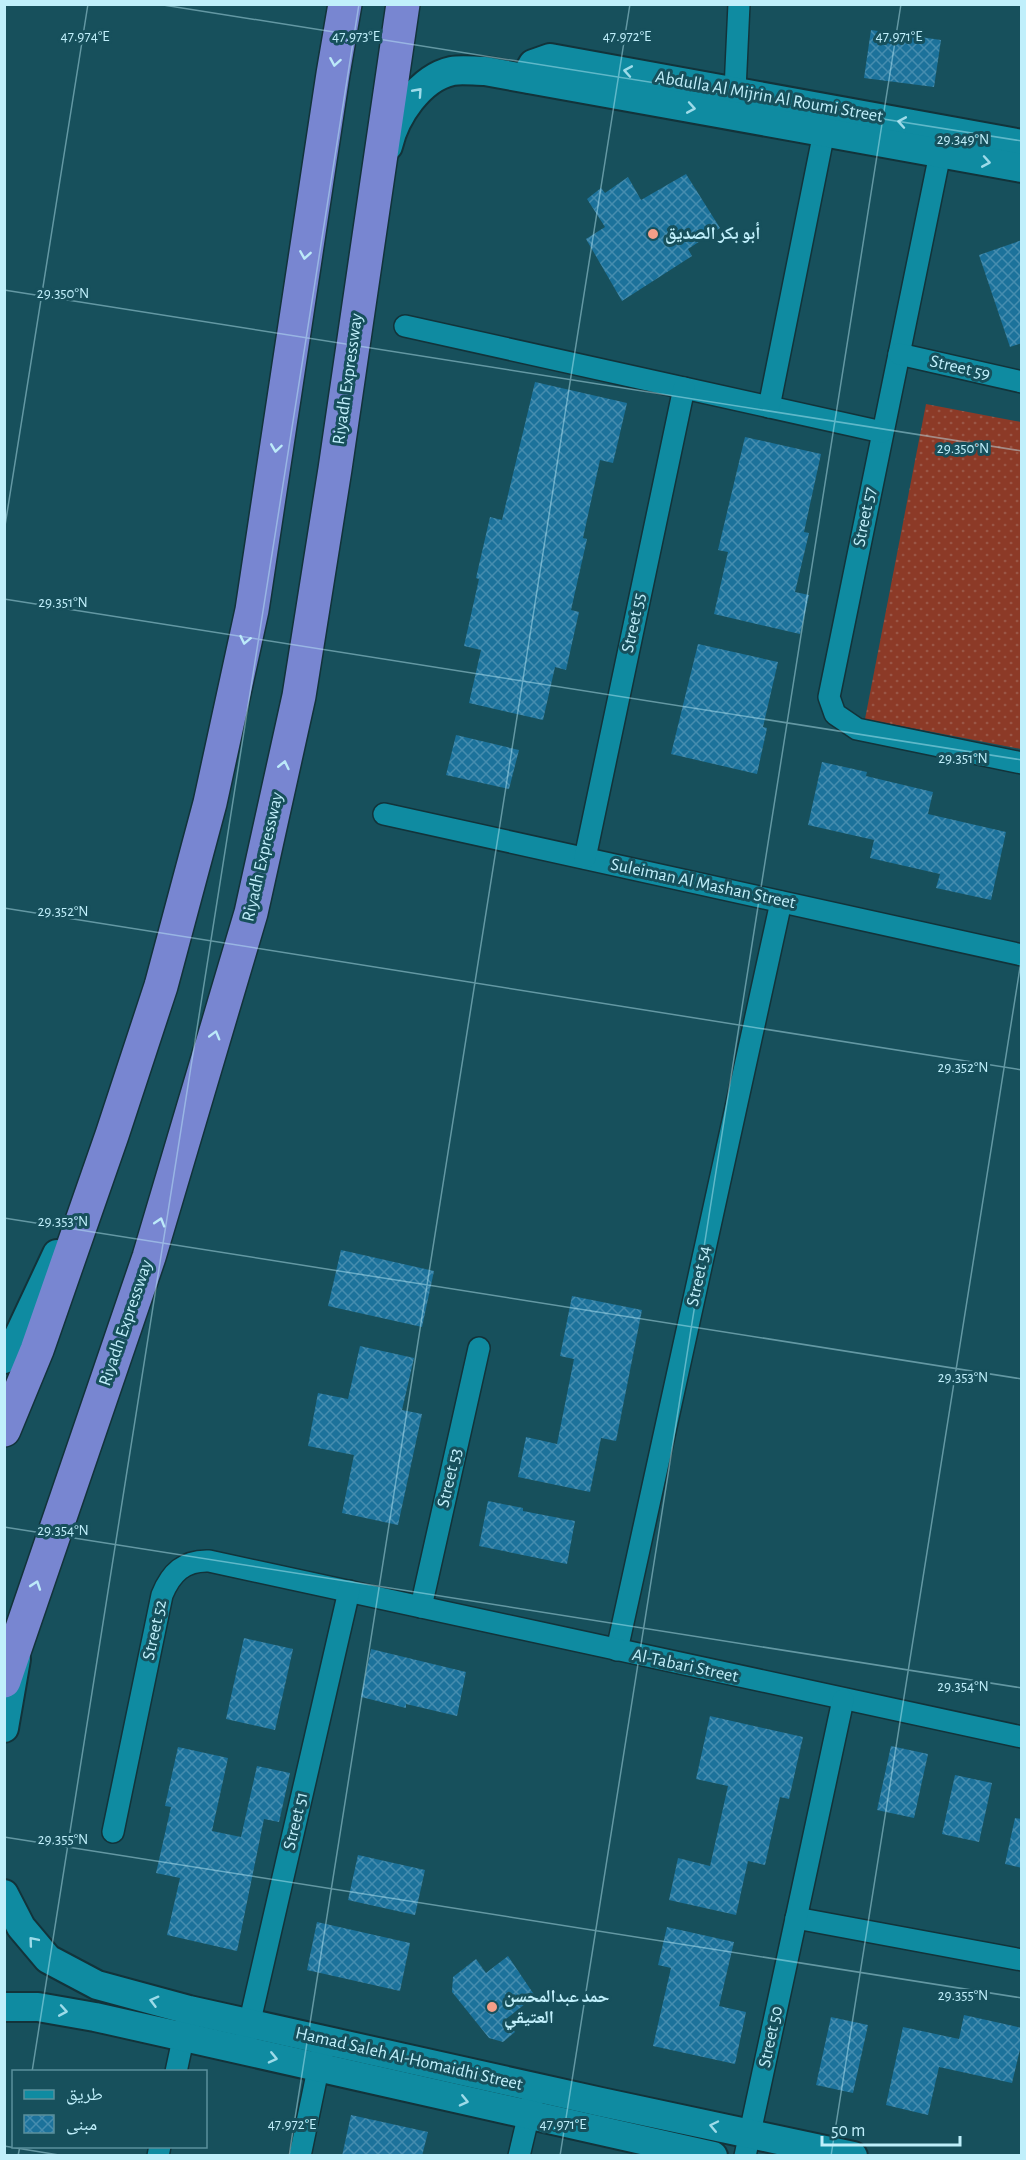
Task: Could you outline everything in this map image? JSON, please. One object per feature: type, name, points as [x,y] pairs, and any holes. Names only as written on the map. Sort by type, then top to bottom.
[{"type":"highway","points":[[4,1430],[36,1350],[112,1135],[160,986],[210,803],[252,610],[345,4]]},
{"type":"highway","name":"Riyadh Expressway","points":[[4,1681],[149,1257],[251,913],[299,696],[403,4]]},
{"type":"street","points":[[735,90],[739,4]]},
{"type":"street","name":"Abdulla Al Mijrin Al Roumi Street","points":[[530,79],[529,71],[533,63],[550,58],[735,90],[942,141],[1022,168]]},
{"type":"street","name":"Abdulla Al Mijrin Al Roumi Street","points":[[367,245],[390,136],[407,104],[427,82],[452,71],[484,71],[824,132],[942,141],[1022,144]]},
{"type":"street","points":[[769,407],[824,132]]},
{"type":"street","name":"Street 57","points":[[942,141],[829,697],[835,714],[857,729],[1022,763]]},
{"type":"street","points":[[405,326],[882,432]]},
{"type":"street","name":"Street 59","points":[[899,354],[1022,382]]},
{"type":"street","name":"Street 55","points":[[585,858],[684,388]]},
{"type":"street","name":"Suleiman Al Mashan Street","points":[[384,814],[1022,955]]},
{"type":"street","name":"Street 54","points":[[616,1650],[782,902]]},
{"type":"street","points":[[4,1359],[19,1335],[112,1135]]},
{"type":"street","name":"Street 53","points":[[421,1607],[479,1348]]},
{"type":"street","name":"Street 52","points":[[113,1832],[162,1595],[166,1585],[178,1569],[192,1562],[209,1561],[349,1591]]},
{"type":"street","name":"Al-Tabari Street","points":[[349,1591],[1022,1737]]},
{"type":"street","name":"Street 51","points":[[243,2050],[349,1591]]},
{"type":"street","points":[[4,1728],[20,1634]]},
{"type":"street","name":"Street 50","points":[[747,2144],[843,1700]]},
{"type":"street","name":"Hamad Saleh Al-Homaidhi Street","points":[[4,1894],[21,1927],[48,1959],[97,1986],[189,2010],[535,2087],[747,2144],[853,2156]]},
{"type":"street","points":[[796,1918],[1022,1960]]},
{"type":"street","name":"Hamad Saleh Al-Homaidhi Street","points":[[4,2007],[38,2007],[95,2017],[713,2156]]},
{"type":"street","points":[[176,2070],[189,2010]]},
{"type":"street","points":[[300,2156],[324,2040]]},
{"type":"street","points":[[519,2156],[535,2087]]},
{"type":"shaded area","points":[[926,404],[1021,422],[1021,749],[865,719]]},
{"type":"building","points":[[871,30],[941,40],[934,87],[864,78]]},
{"type":"building","name":"أبو بكر الصديق","points":[[686,174],[720,228],[688,249],[692,256],[622,301],[586,239],[605,227],[587,199],[601,188],[605,193],[628,177],[641,200]]},
{"type":"building","points":[[1022,240],[1022,343],[1010,347],[979,255]]},
{"type":"building","points":[[535,382],[627,403],[613,463],[600,460],[583,538],[587,539],[571,610],[579,612],[566,670],[555,667],[543,720],[469,703],[481,650],[464,646],[490,517],[502,520]]},
{"type":"building","points":[[745,437],[821,454],[804,532],[809,533],[795,592],[809,595],[800,634],[714,614],[728,552],[718,550]]},
{"type":"building","points":[[698,644],[778,662],[763,727],[767,728],[757,774],[671,754]]},
{"type":"building","points":[[456,735],[519,750],[509,789],[446,775]]},
{"type":"building","points":[[822,762],[867,772],[866,776],[933,792],[928,814],[1006,832],[991,900],[936,888],[940,874],[870,858],[874,840],[808,825]]},
{"type":"building","points":[[341,1250],[434,1271],[422,1327],[328,1306]]},
{"type":"building","points":[[572,1296],[642,1310],[616,1441],[601,1438],[590,1492],[518,1477],[526,1437],[557,1444],[574,1359],[560,1356]]},
{"type":"building","points":[[360,1346],[414,1358],[402,1410],[422,1414],[398,1525],[342,1513],[354,1455],[308,1446],[318,1393],[348,1399]]},
{"type":"building","points":[[488,1501],[523,1508],[523,1511],[575,1521],[567,1564],[479,1546]]},
{"type":"building","points":[[244,1638],[293,1649],[275,1730],[226,1719]]},
{"type":"building","points":[[371,1649],[466,1672],[457,1716],[406,1704],[406,1708],[361,1697]]},
{"type":"building","points":[[710,1716],[803,1737],[789,1799],[780,1797],[765,1865],[748,1861],[736,1915],[669,1900],[678,1858],[710,1866],[728,1786],[696,1779]]},
{"type":"building","points":[[891,1746],[928,1754],[914,1818],[877,1810]]},
{"type":"building","points":[[178,1747],[228,1758],[212,1831],[241,1837],[257,1766],[290,1773],[279,1822],[264,1819],[237,1951],[167,1935],[180,1878],[156,1873],[171,1807],[165,1806]]},
{"type":"building","points":[[955,1775],[992,1783],[979,1842],[942,1834]]},
{"type":"building","points":[[1015,1818],[1022,1819],[1022,1868],[1005,1864]]},
{"type":"building","points":[[358,1855],[425,1870],[415,1915],[348,1900]]},
{"type":"building","points":[[317,1922],[410,1943],[400,1991],[307,1970]]},
{"type":"building","points":[[667,1927],[734,1942],[719,2006],[746,2012],[735,2064],[653,2046],[671,1968],[658,1965]]},
{"type":"building","name":"حمد عبدالمحسن العتيقي","points":[[508,1956],[535,1996],[506,2019],[515,2032],[503,2042],[489,2038],[452,1992],[453,1977],[476,1959],[486,1973]]},
{"type":"building","points":[[964,2015],[1022,2028],[1022,2041],[1012,2083],[939,2067],[928,2115],[886,2105],[903,2027],[959,2039]]},
{"type":"building","points":[[831,2017],[868,2025],[853,2093],[816,2085]]},
{"type":"building","points":[[351,2115],[428,2132],[422,2156],[342,2156]]},
{"type":"place","name":"أبو بكر الصديق","points":[[653,234]]},
{"type":"place","name":"حمد عبدالمحسن العتيقي","points":[[492,2007]]}]
